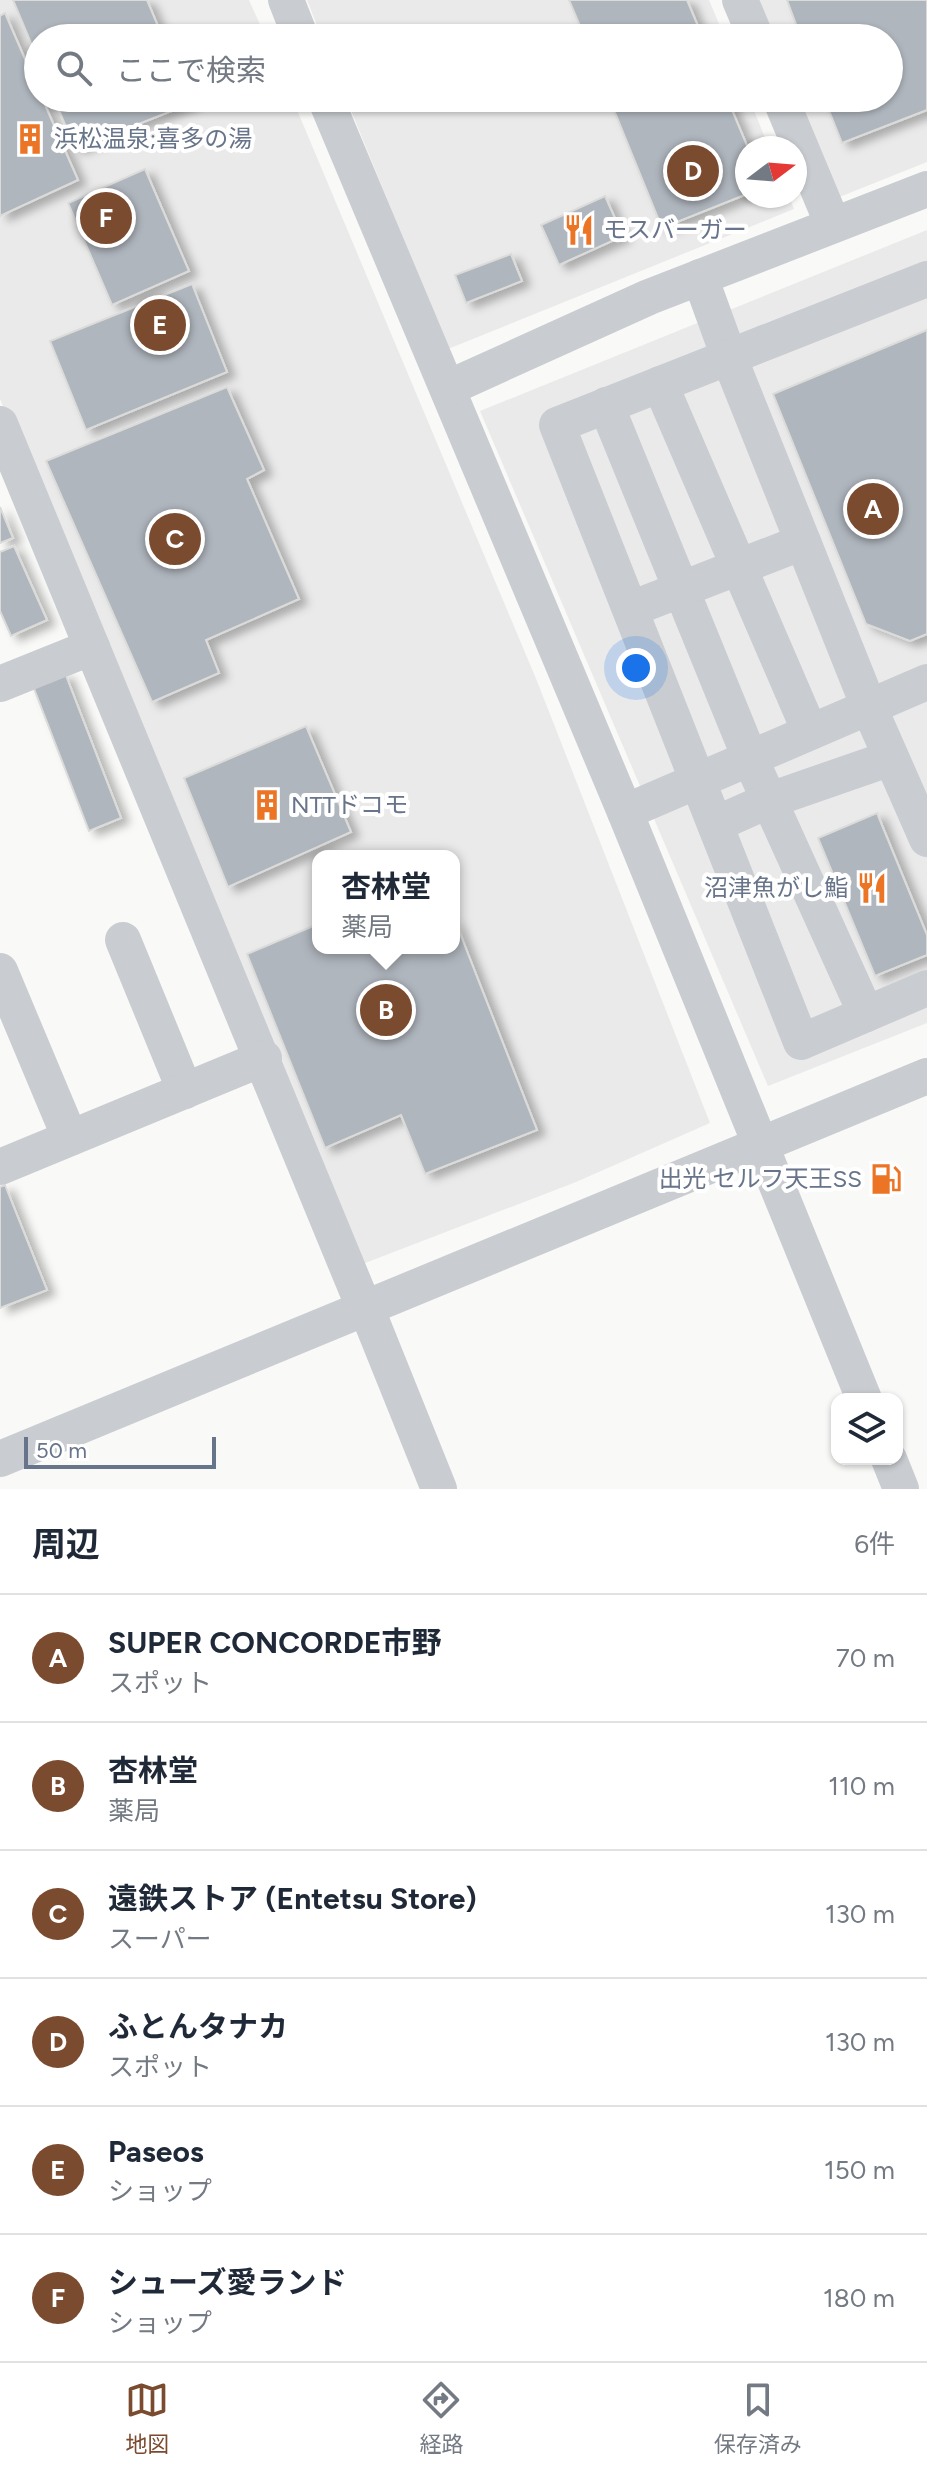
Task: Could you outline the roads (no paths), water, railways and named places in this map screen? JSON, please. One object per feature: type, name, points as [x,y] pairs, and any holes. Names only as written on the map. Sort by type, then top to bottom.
[{"type":"street","points":[[286,0],[295,24]]},
{"type":"street","points":[[740,0],[750,24]]},
{"type":"street","points":[[331,112],[625,812],[862,1393]]},
{"type":"street","points":[[786,112],[833,225]]},
{"type":"street","points":[[448,388],[700,277],[927,189]]},
{"type":"street","points":[[700,277],[869,707],[927,839]]},
{"type":"street","points":[[927,279],[557,425],[801,1042],[927,988]]},
{"type":"street","points":[[660,384],[810,732]]},
{"type":"street","points":[[606,405],[750,758],[866,1014]]},
{"type":"street","points":[[0,424],[264,1058],[439,1489]]},
{"type":"street","points":[[631,609],[803,542]]},
{"type":"street","points":[[0,684],[92,647]]},
{"type":"street","points":[[625,812],[927,682]]},
{"type":"street","points":[[716,824],[770,800],[891,758]]},
{"type":"street","points":[[123,940],[185,1091]]},
{"type":"street","points":[[0,971],[70,1138]]},
{"type":"street","points":[[1,1164],[264,1058]]},
{"type":"street","points":[[0,1459],[361,1298],[927,1076]]},
{"type":"street","points":[[891,1465],[901,1489]]},
{"type":"street","points":[[920,1489],[927,1486]]},
{"type":"place","name":"浜松温泉;喜多の湯","points":[[30,139]]},
{"type":"place","name":"ふとんタナカ","points":[[693,171]]},
{"type":"place","name":"シューズ愛ランド","points":[[106,218]]},
{"type":"place","name":"モスバーガー","points":[[579,230]]},
{"type":"place","name":"Paseos","points":[[160,325]]},
{"type":"place","name":"SUPER CONCORDE市野","points":[[873,509]]},
{"type":"place","name":"遠鉄ストア (Entetsu Store)","points":[[175,539]]},
{"type":"place","name":"NTTドコモ","points":[[267,805]]},
{"type":"place","name":"沼津魚がし鮨","points":[[872,888]]},
{"type":"place","name":"杏林堂","points":[[386,1010]]},
{"type":"place","name":"出光 セルフ天王SS","points":[[886,1179]]}]
